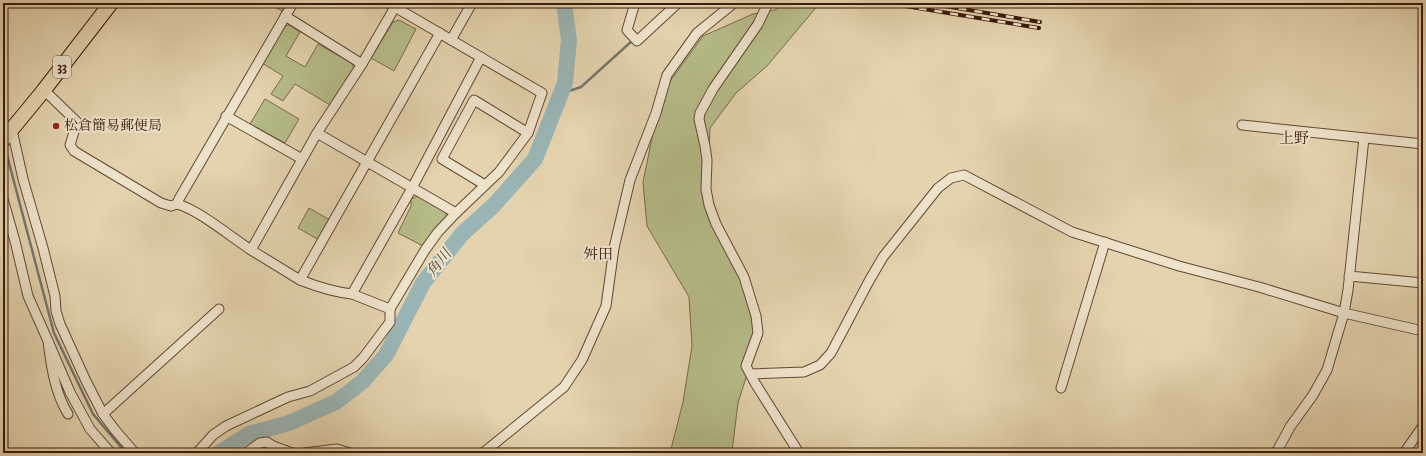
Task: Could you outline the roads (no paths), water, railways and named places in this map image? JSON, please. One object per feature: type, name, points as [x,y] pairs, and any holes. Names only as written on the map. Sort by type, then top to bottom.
[{"type":"main road","name":"33","points":[[7,135],[44,90],[111,3]]},
{"type":"street","points":[[177,204],[226,116],[293,3]]},
{"type":"street","points":[[451,40],[472,3]]},
{"type":"street","points":[[635,3],[627,30],[637,42],[678,3]]},
{"type":"street","points":[[483,453],[564,387],[582,360],[606,306],[614,248],[630,180],[656,113],[668,75],[697,33],[734,3]]},
{"type":"street","points":[[768,3],[758,24],[713,89],[700,113],[699,119],[707,160],[706,189],[709,205],[716,224],[744,277],[756,316],[758,332],[746,366],[799,453]]},
{"type":"street","points":[[197,453],[213,435],[226,426],[288,397],[310,391],[354,367],[363,358],[390,322],[390,309],[425,250],[438,232],[499,172],[528,133],[542,93],[392,5],[362,64],[317,133],[251,250]]},
{"type":"street","points":[[285,16],[362,64]]},
{"type":"street","points":[[300,280],[440,33]]},
{"type":"street","points":[[352,294],[412,188],[481,57]]},
{"type":"street","points":[[44,90],[77,122],[70,145],[74,151],[162,203],[171,206],[177,204],[184,206],[200,215],[251,250],[300,280],[319,288],[352,294],[390,309]]},
{"type":"street","points":[[485,186],[442,159],[474,100],[528,133]]},
{"type":"street","points":[[226,116],[302,159]]},
{"type":"street","points":[[1242,125],[1423,144]]},
{"type":"street","points":[[317,133],[456,213]]},
{"type":"street","points":[[7,135],[55,296],[56,311],[76,361],[103,414],[135,453]]},
{"type":"street","points":[[1276,453],[1290,427],[1313,395],[1327,370],[1344,313],[1364,138]]},
{"type":"street","points":[[751,374],[804,372],[820,365],[830,354],[882,257],[938,188],[951,178],[964,175],[1072,232],[1179,266],[1259,287],[1344,313],[1423,331]]},
{"type":"street","points":[[3,199],[28,296],[70,392],[90,429],[111,453]]},
{"type":"street","points":[[1061,388],[1105,242]]},
{"type":"street","points":[[1349,276],[1423,283]]},
{"type":"street","points":[[103,414],[219,309]]},
{"type":"street","points":[[48,341],[56,384],[63,406],[68,414]]},
{"type":"street","points":[[1404,453],[1423,426]]},
{"type":"street","points":[[246,453],[260,443],[267,442],[273,446],[292,453]]},
{"type":"street","points":[[304,453],[337,448],[350,453]]},
{"type":"waterway","name":"角川","points":[[219,453],[249,434],[289,423],[336,402],[362,382],[386,355],[423,283],[462,234],[493,206],[535,159],[565,83],[569,40],[564,3]]},
{"type":"waterway","points":[[560,94],[581,87],[633,40]]},
{"type":"waterway","points":[[4,144],[54,333],[93,414],[126,453]]},
{"type":"railway","points":[[887,3],[1039,28]]},
{"type":"railway","points":[[927,3],[1040,22]]},
{"type":"place","name":"松倉簡易郵便局","points":[[56,126]]},
{"type":"district","name":"上野","points":[[1294,138]]},
{"type":"district","name":"舛田","points":[[598,254]]}]
